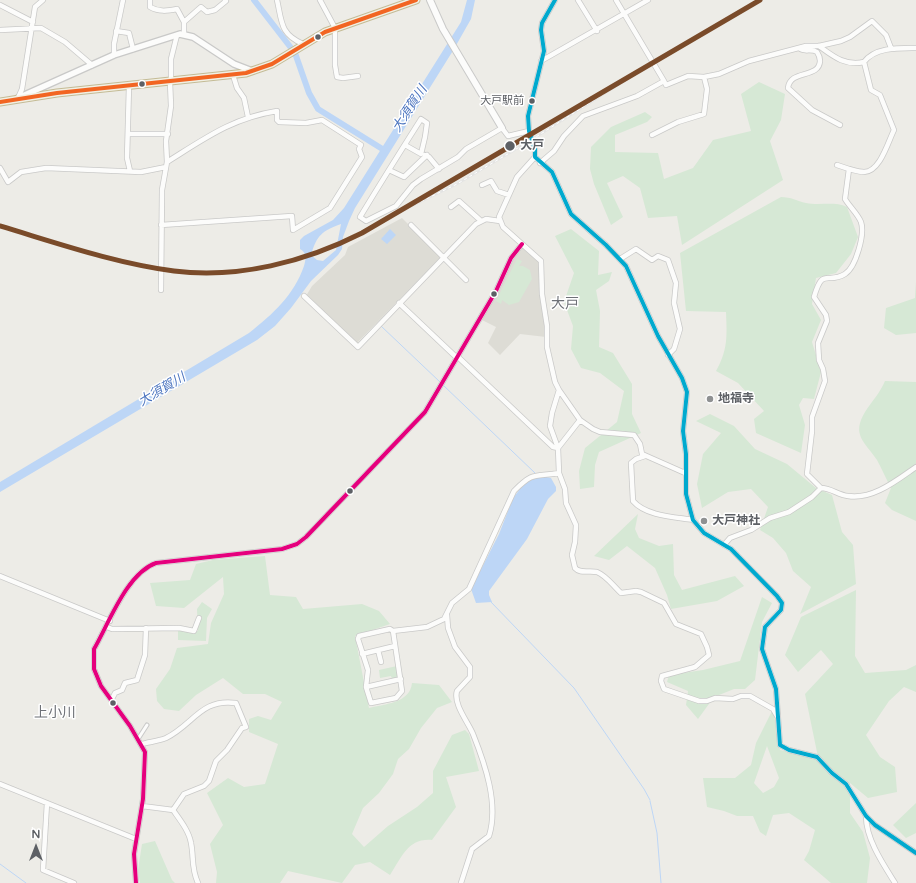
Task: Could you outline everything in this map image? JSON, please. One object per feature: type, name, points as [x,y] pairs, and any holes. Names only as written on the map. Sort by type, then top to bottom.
[{"type":"highway","points":[[0,102],[18,98],[233,75],[252,71],[272,64],[301,45],[336,28],[413,1]]},
{"type":"main road","points":[[430,0],[449,38],[457,49],[502,128]]},
{"type":"street","points":[[18,98],[22,89],[36,7],[43,0]]},
{"type":"street","points":[[114,55],[116,31],[123,0]]},
{"type":"street","points":[[150,0],[150,7],[155,9],[166,12],[177,8],[184,22],[184,34]]},
{"type":"street","points":[[184,22],[201,7],[207,12],[215,10],[226,1],[225,0]]},
{"type":"street","points":[[277,0],[286,33],[301,45]]},
{"type":"street","points":[[320,0],[336,28],[337,36],[335,65],[337,77],[343,78],[358,76]]},
{"type":"street","points":[[555,0],[541,28],[544,45],[542,61],[530,106],[529,131],[535,148],[535,157],[552,172],[556,178],[571,214],[620,259],[635,283],[668,355],[682,378],[687,392],[683,431],[686,454],[686,494],[693,520],[704,533],[731,549],[782,603],[781,610],[765,627],[762,649],[776,689],[778,717],[777,734],[780,745],[788,750],[818,757],[832,773],[846,784],[866,816],[885,833],[916,853]]},
{"type":"street","points":[[578,0],[597,31]]},
{"type":"street","points":[[616,0],[666,85],[688,76],[704,77],[719,74],[749,61],[799,48],[819,46],[850,37],[872,21],[886,35],[891,48]]},
{"type":"street","points":[[542,61],[597,31],[648,0]]},
{"type":"street","points":[[0,5],[33,22]]},
{"type":"street","points":[[0,30],[41,28],[65,42],[92,65]]},
{"type":"street","points":[[116,31],[129,33],[133,49]]},
{"type":"street","points":[[18,98],[114,55],[184,34],[193,37],[234,64],[252,71]]},
{"type":"street","points":[[161,290],[162,190],[166,165],[171,106],[171,59],[177,35]]},
{"type":"street","points":[[819,46],[845,63],[855,64],[864,62],[868,56],[891,48],[916,48]]},
{"type":"street","points":[[799,48],[803,51],[811,50],[816,52],[820,57],[819,68],[796,77],[790,82],[788,88],[812,110],[840,125]]},
{"type":"street","points":[[837,165],[865,172],[872,170],[883,154],[894,130],[880,95],[871,90],[864,62]]},
{"type":"street","points":[[233,75],[237,88],[244,98],[248,117]]},
{"type":"street","points":[[652,135],[678,122],[704,114],[707,89],[704,77]]},
{"type":"street","points":[[540,163],[554,151],[564,136],[583,116],[637,96],[664,81]]},
{"type":"street","points":[[129,86],[127,158],[130,171]]},
{"type":"street","points":[[0,168],[8,182],[21,172],[46,168],[141,172],[166,165],[219,129],[248,117],[277,111],[277,120],[279,122],[306,123],[322,120],[362,145],[359,149],[362,159],[330,208],[293,230],[292,216],[161,225]]},
{"type":"street","points":[[421,154],[426,137],[426,123],[421,119],[360,217],[366,221],[396,206],[413,186],[458,157],[466,149],[502,128],[508,136],[529,131]]},
{"type":"street","points":[[128,134],[168,134]]},
{"type":"street","points":[[405,144],[426,156],[439,169]]},
{"type":"street","points":[[389,170],[404,178],[426,156]]},
{"type":"street","points":[[535,157],[520,173],[500,212],[500,221],[503,227],[541,261],[542,294],[547,326],[547,347],[555,382],[580,420],[595,431],[634,435],[640,444],[640,452],[645,456],[685,473]]},
{"type":"street","points":[[849,169],[845,199],[860,222],[862,234],[858,252],[851,267],[845,274],[821,280],[818,283],[814,297],[826,315],[827,321],[818,344],[819,360],[824,368],[825,381],[812,417],[812,431],[807,474],[821,488],[828,488],[852,496],[879,491],[916,467]]},
{"type":"street","points":[[482,186],[491,181],[497,191],[509,195]]},
{"type":"street","points":[[451,207],[459,201],[480,220]]},
{"type":"street","points":[[304,296],[358,347],[480,220],[486,219],[500,221]]},
{"type":"street","points":[[411,225],[466,280]]},
{"type":"street","points":[[136,883],[134,862],[136,839],[142,806],[145,752],[142,744],[97,678],[93,657],[94,648],[110,621],[124,592],[142,571],[152,564],[165,561],[282,549],[302,541],[425,412],[496,291],[511,258],[522,244]]},
{"type":"street","points":[[620,259],[636,249],[652,260],[658,256],[668,260],[676,283],[674,303],[680,329],[674,349],[668,355]]},
{"type":"street","points":[[399,303],[553,447],[558,448]]},
{"type":"street","points":[[559,390],[552,413],[550,426],[558,448],[559,473],[565,489],[566,503],[576,525],[575,542],[572,555],[577,571],[596,572],[604,576],[621,593],[636,591],[641,592],[664,603],[676,624],[700,632],[705,640],[709,655],[695,667],[662,676],[661,681],[664,689],[699,701],[707,701],[715,698],[733,699],[741,696],[750,696],[773,709],[778,717]]},
{"type":"street","points":[[558,448],[580,420]]},
{"type":"street","points":[[645,456],[636,458],[631,463],[633,501],[642,508],[653,512],[693,520]]},
{"type":"street","points":[[393,631],[402,691],[396,698],[371,704],[366,687],[368,670],[358,639],[359,636],[390,629],[393,631],[427,627],[437,623],[447,615],[452,603],[469,589],[514,491],[523,482],[534,475],[559,473]]},
{"type":"street","points":[[724,545],[730,538],[751,530],[770,518],[789,512],[812,497],[821,488]]},
{"type":"street","points":[[0,576],[110,621]]},
{"type":"street","points":[[447,615],[450,632],[455,647],[470,667],[470,677],[456,695],[457,701],[480,754],[490,788],[492,808],[489,836],[472,849],[461,883]]},
{"type":"street","points":[[106,627],[112,629],[179,628],[194,631],[199,618]]},
{"type":"street","points":[[112,699],[115,693],[122,690],[124,683],[136,680],[145,655],[146,628]]},
{"type":"street","points":[[362,654],[395,646]]},
{"type":"street","points":[[378,650],[381,662]]},
{"type":"street","points":[[366,687],[401,679]]},
{"type":"street","points":[[142,744],[165,738],[185,726],[195,715],[215,704],[222,701],[236,703],[246,727],[242,728],[227,750],[216,761],[209,781],[204,786],[184,794],[173,810]]},
{"type":"street","points":[[138,739],[147,725]]},
{"type":"street","points":[[0,784],[136,839]]},
{"type":"street","points":[[46,803],[43,870],[74,883]]},
{"type":"street","points":[[142,806],[173,810]]},
{"type":"street","points":[[173,810],[192,843],[193,872],[198,883]]},
{"type":"street","points":[[866,816],[866,823],[876,849],[896,883]]},
{"type":"shaded area","points":[[402,218],[439,255],[440,258],[357,343],[306,296],[312,286],[345,255],[348,247]]},
{"type":"shaded area","points":[[523,247],[539,260],[540,296],[546,337],[520,334],[500,355],[488,343],[496,327],[480,319],[499,292],[512,259]]},
{"type":"green space","points":[[759,82],[785,94],[781,120],[770,141],[783,180],[682,245],[677,216],[648,218],[640,188],[623,176],[607,183],[623,217],[611,225],[594,184],[590,169],[591,147],[611,127],[645,112],[652,117],[647,122],[615,135],[615,152],[658,153],[664,179],[693,168],[713,140],[751,131],[741,94]]},
{"type":"green space","points":[[781,197],[791,198],[806,203],[837,204],[847,207],[858,237],[851,254],[836,273],[816,278],[812,304],[821,320],[812,342],[821,372],[814,399],[803,398],[799,405],[805,425],[801,453],[756,433],[754,419],[764,411],[738,383],[716,371],[725,349],[727,328],[726,312],[686,311],[680,253]]},
{"type":"green space","points":[[571,229],[599,251],[598,275],[612,272],[609,281],[596,290],[600,311],[599,347],[613,353],[632,384],[632,414],[641,433],[599,452],[595,465],[594,487],[580,489],[579,471],[585,448],[617,422],[624,391],[600,373],[581,368],[571,349],[573,326],[564,302],[574,273],[555,236]]},
{"type":"green space","points":[[517,259],[522,261],[519,266],[523,266],[530,270],[532,279],[519,302],[509,305],[502,300],[501,304],[496,301]]},
{"type":"green space","points":[[916,282],[916,333],[896,335],[884,328],[886,308],[915,298]]},
{"type":"green space","points":[[885,381],[916,382],[916,521],[892,510],[885,503],[891,488],[877,460],[864,443],[859,433],[861,420],[865,412]]},
{"type":"green space","points":[[710,414],[734,426],[755,449],[787,464],[816,488],[832,495],[842,532],[853,545],[856,584],[800,614],[811,587],[793,571],[786,553],[773,538],[760,530],[768,507],[751,489],[728,492],[702,508],[697,484],[703,454],[721,433],[696,421]]},
{"type":"green space","points":[[638,514],[635,529],[639,538],[659,546],[673,544],[674,575],[682,590],[735,576],[744,586],[717,601],[671,609],[667,595],[655,568],[627,546],[609,560],[594,556]]},
{"type":"green space","points":[[265,556],[270,595],[296,597],[303,609],[362,604],[379,611],[390,624],[355,636],[369,708],[389,704],[402,699],[407,695],[412,683],[439,685],[452,702],[437,708],[421,728],[409,749],[398,759],[393,774],[379,793],[363,808],[352,834],[364,847],[388,826],[417,807],[433,793],[433,771],[452,735],[465,730],[469,734],[479,771],[446,777],[456,807],[432,840],[417,842],[406,850],[390,875],[370,862],[355,865],[342,883],[288,871],[280,883],[216,883],[217,872],[210,844],[223,825],[207,793],[228,778],[244,787],[265,784],[278,744],[249,732],[249,719],[258,716],[271,720],[282,702],[265,694],[243,694],[223,678],[196,695],[179,711],[164,709],[157,701],[156,689],[170,669],[177,648],[208,644],[211,623],[224,594],[223,577],[184,608],[156,606],[150,583],[190,580],[196,564],[213,560]]},
{"type":"green space","points":[[856,590],[855,656],[865,673],[906,670],[916,665],[916,692],[904,687],[889,701],[866,735],[880,757],[895,767],[897,792],[868,798],[850,783],[850,813],[863,832],[870,858],[867,883],[831,883],[804,860],[809,851],[815,830],[789,813],[773,815],[766,836],[760,832],[753,816],[737,816],[707,807],[703,778],[735,778],[751,765],[756,743],[773,709],[780,750],[818,757],[805,694],[833,664],[821,650],[798,672],[785,655],[801,617]],"holes":[[[767,746],[779,778],[774,787],[763,793],[754,783]]]},
{"type":"green space","points":[[762,597],[772,603],[762,622],[755,680],[745,689],[734,689],[714,697],[698,719],[686,705],[688,691],[667,682],[669,675],[703,670],[740,661]]},
{"type":"green space","points":[[202,602],[212,609],[207,618],[206,641],[178,640],[178,631],[198,631],[197,609]]},
{"type":"green space","points":[[397,666],[399,678],[392,679],[391,676],[380,678],[379,670]]},
{"type":"green space","points":[[916,803],[916,833],[906,838],[893,825]]},
{"type":"green space","points":[[155,841],[172,880],[175,883],[140,883],[138,870],[142,844]]},
{"type":"water","name":"大須賀川","points":[[467,0],[475,0],[471,19],[454,49],[355,208],[343,237],[342,249],[338,255],[311,281],[291,308],[275,326],[257,340],[0,492],[0,482],[249,333],[282,303],[295,286],[304,266],[305,256],[304,252],[300,249],[300,240],[304,236],[333,220],[344,208],[461,22]],"holes":[[[341,224],[336,250],[323,261],[317,260],[311,255],[318,238],[329,229]]]},
{"type":"water","points":[[390,229],[396,235],[387,244],[381,239]]},
{"type":"water","points":[[542,476],[551,478],[556,487],[556,491],[548,499],[527,539],[489,591],[492,602],[476,603],[471,589],[499,534],[513,498],[524,484],[534,477]]},
{"type":"waterway","points":[[254,0],[295,53],[309,93],[318,109],[384,150]]},
{"type":"waterway","points":[[381,326],[440,382]]},
{"type":"waterway","points":[[443,385],[535,473]]},
{"type":"waterway","points":[[490,601],[574,688],[644,789],[650,800]]},
{"type":"waterway","points":[[650,801],[657,833],[661,883]]},
{"type":"waterway","points":[[0,864],[26,883]]},
{"type":"railway","points":[[389,217],[457,184],[528,142],[662,57]]},
{"type":"transit line","points":[[0,102],[57,93],[246,73],[272,64],[325,32],[416,0]]},
{"type":"transit line","points":[[555,0],[542,23],[541,30],[544,51],[528,116],[529,131],[535,149],[535,157],[552,172],[571,214],[606,245],[626,266],[658,336],[682,378],[687,392],[683,431],[686,454],[686,494],[693,520],[704,533],[731,549],[782,603],[781,610],[765,627],[762,649],[776,689],[780,745],[789,750],[817,757],[832,773],[846,784],[866,816],[875,825],[916,853]]},
{"type":"transit line","points":[[0,226],[108,258],[174,271],[222,273],[271,266],[294,260],[318,252],[362,233],[760,0]]},
{"type":"transit line","points":[[136,883],[134,854],[143,799],[145,752],[130,726],[101,686],[94,669],[94,649],[120,600],[136,577],[146,568],[156,563],[282,549],[297,544],[306,537],[425,412],[496,291],[511,258],[522,244]]},
{"type":"place","name":"大戸駅前","points":[[532,101]]},
{"type":"place","name":"大戸","points":[[510,146]]},
{"type":"place","name":"地福寺","points":[[710,399]]},
{"type":"place","name":"大戸神社","points":[[704,521]]},
{"type":"district","name":"大戸","points":[[565,304]]},
{"type":"district","name":"上小川","points":[[55,713]]}]
